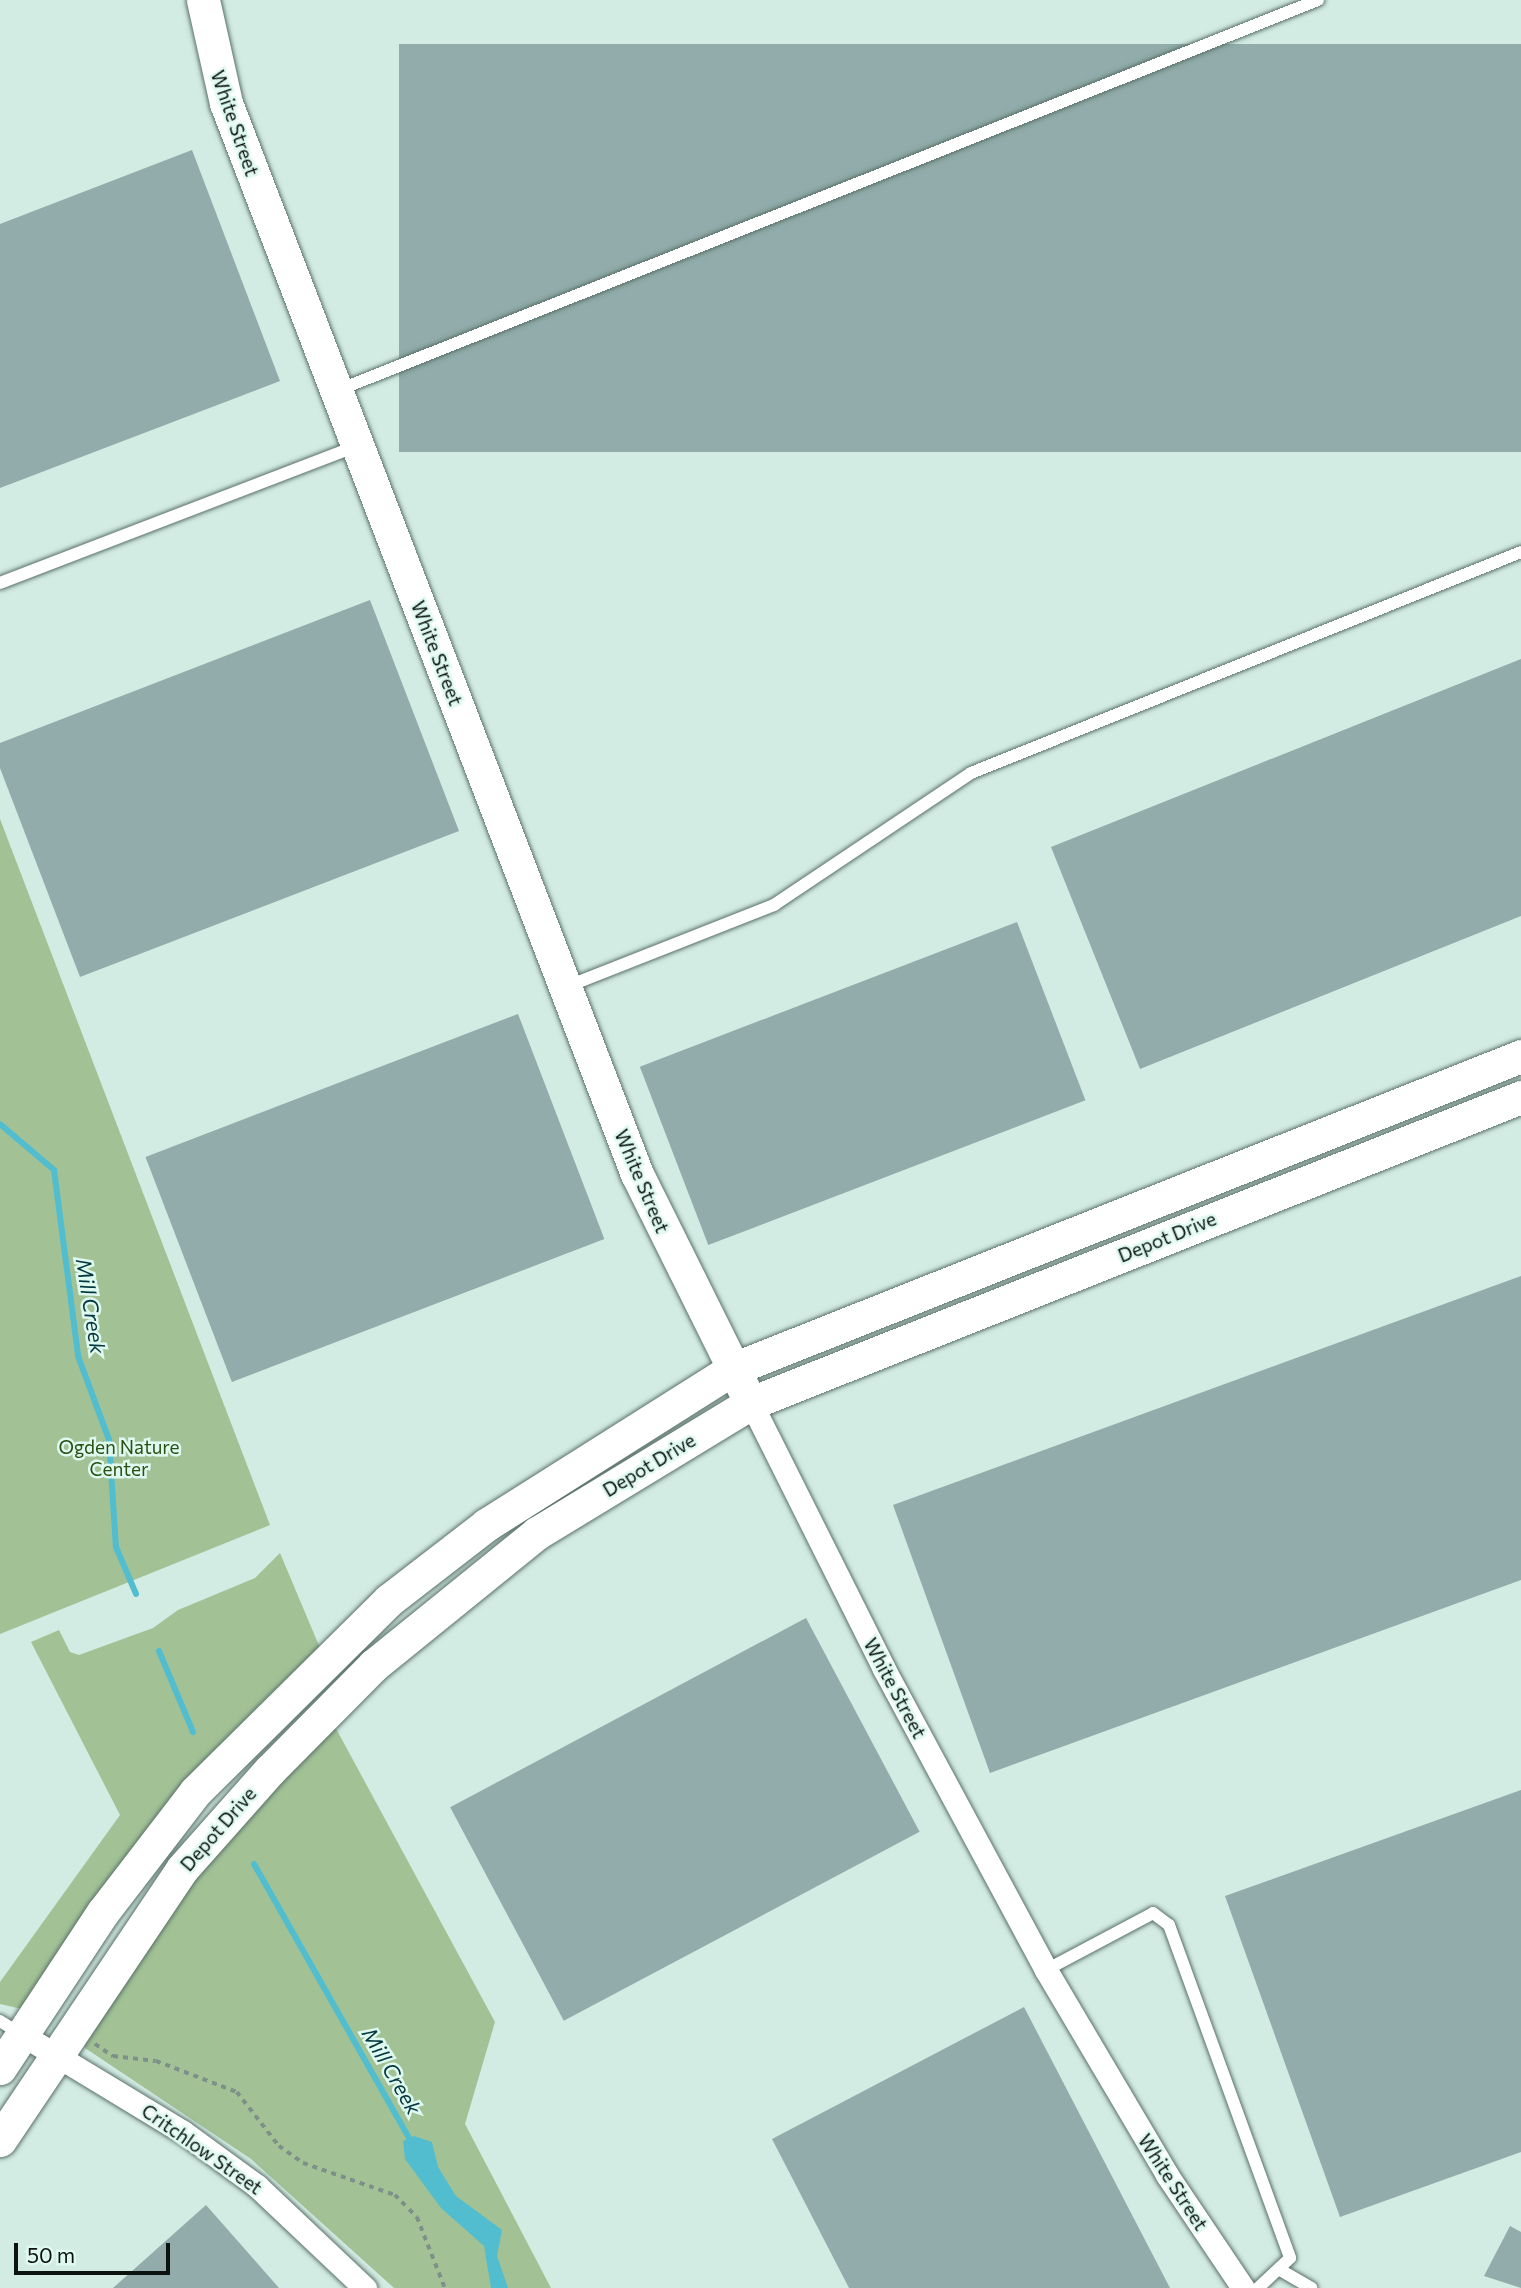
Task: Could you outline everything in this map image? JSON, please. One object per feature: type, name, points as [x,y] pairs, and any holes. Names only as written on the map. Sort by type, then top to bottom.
[{"type":"main road","name":"White Street","points":[[203,0],[226,103],[637,1174],[751,1403]]},
{"type":"main road","name":"Depot Drive","points":[[0,2068],[10,2027],[195,1792],[344,1642],[486,1525],[733,1369],[1521,1056]]},
{"type":"main road","name":"Depot Drive","points":[[0,2140],[182,1870],[374,1665],[537,1533],[751,1403],[1521,1097]]},
{"type":"street","name":"White Street","points":[[751,1403],[884,1669],[1046,1970],[1167,2175],[1244,2288]]},
{"type":"street","name":"Critchlow Street","points":[[10,2027],[257,2186],[365,2288]]},
{"type":"lane","points":[[336,391],[1318,0]]},
{"type":"lane","points":[[0,583],[357,446]]},
{"type":"lane","points":[[565,988],[774,905],[971,774],[1521,552]]},
{"type":"lane","points":[[1046,1970],[1153,1913],[1169,1925],[1290,2258],[1282,2271],[1258,2288]]},
{"type":"lane","points":[[1282,2271],[1312,2288]]},
{"type":"path","points":[[57,2055],[90,2040],[113,2056],[156,2061],[237,2092],[279,2146],[303,2163],[395,2195],[417,2217],[445,2288]]},
{"type":"green space","name":"Ogden Nature Center","points":[[0,819],[270,1525],[0,1634]]},
{"type":"green space","points":[[280,1553],[320,1648],[22,2009],[0,2004],[0,1982],[120,1815],[31,1642],[59,1630],[70,1652],[79,1655],[153,1628],[178,1610],[255,1578]]},
{"type":"green space","points":[[333,1723],[495,2022],[465,2124],[551,2288],[394,2288],[251,2159],[85,2048],[83,2040],[192,1881]]},
{"type":"water","points":[[414,2136],[432,2142],[438,2167],[456,2196],[502,2230],[497,2256],[508,2288],[491,2288],[484,2246],[441,2208],[405,2159],[403,2141]]},
{"type":"building","points":[[399,44],[1521,44],[1521,452],[399,452]]},
{"type":"building","points":[[192,150],[280,381],[0,488],[0,224]]},
{"type":"building","points":[[370,600],[459,831],[80,977],[0,768],[0,743]]},
{"type":"building","points":[[1521,659],[1521,916],[1140,1069],[1051,847]]},
{"type":"building","points":[[1017,922],[1085,1100],[708,1245],[640,1067]]},
{"type":"building","points":[[518,1014],[604,1239],[232,1382],[146,1157]]},
{"type":"building","points":[[1521,1276],[1521,1580],[990,1773],[893,1505]]},
{"type":"building","points":[[806,1618],[920,1832],[564,2021],[450,1807]]},
{"type":"building","points":[[1521,1790],[1521,2152],[1340,2217],[1225,1896]]},
{"type":"building","points":[[1024,2007],[1170,2288],[849,2288],[772,2139]]},
{"type":"building","points":[[206,2205],[279,2288],[113,2288]]},
{"type":"building","points":[[1510,2226],[1521,2232],[1521,2288],[1484,2276]]},
{"type":"waterway","name":"Mill Creek","points":[[0,1124],[54,1170],[78,1356],[109,1440],[116,1547],[136,1594]]},
{"type":"waterway","name":"Mill Creek","points":[[159,1651],[193,1732]]},
{"type":"waterway","name":"Mill Creek","points":[[254,1864],[413,2145]]}]
